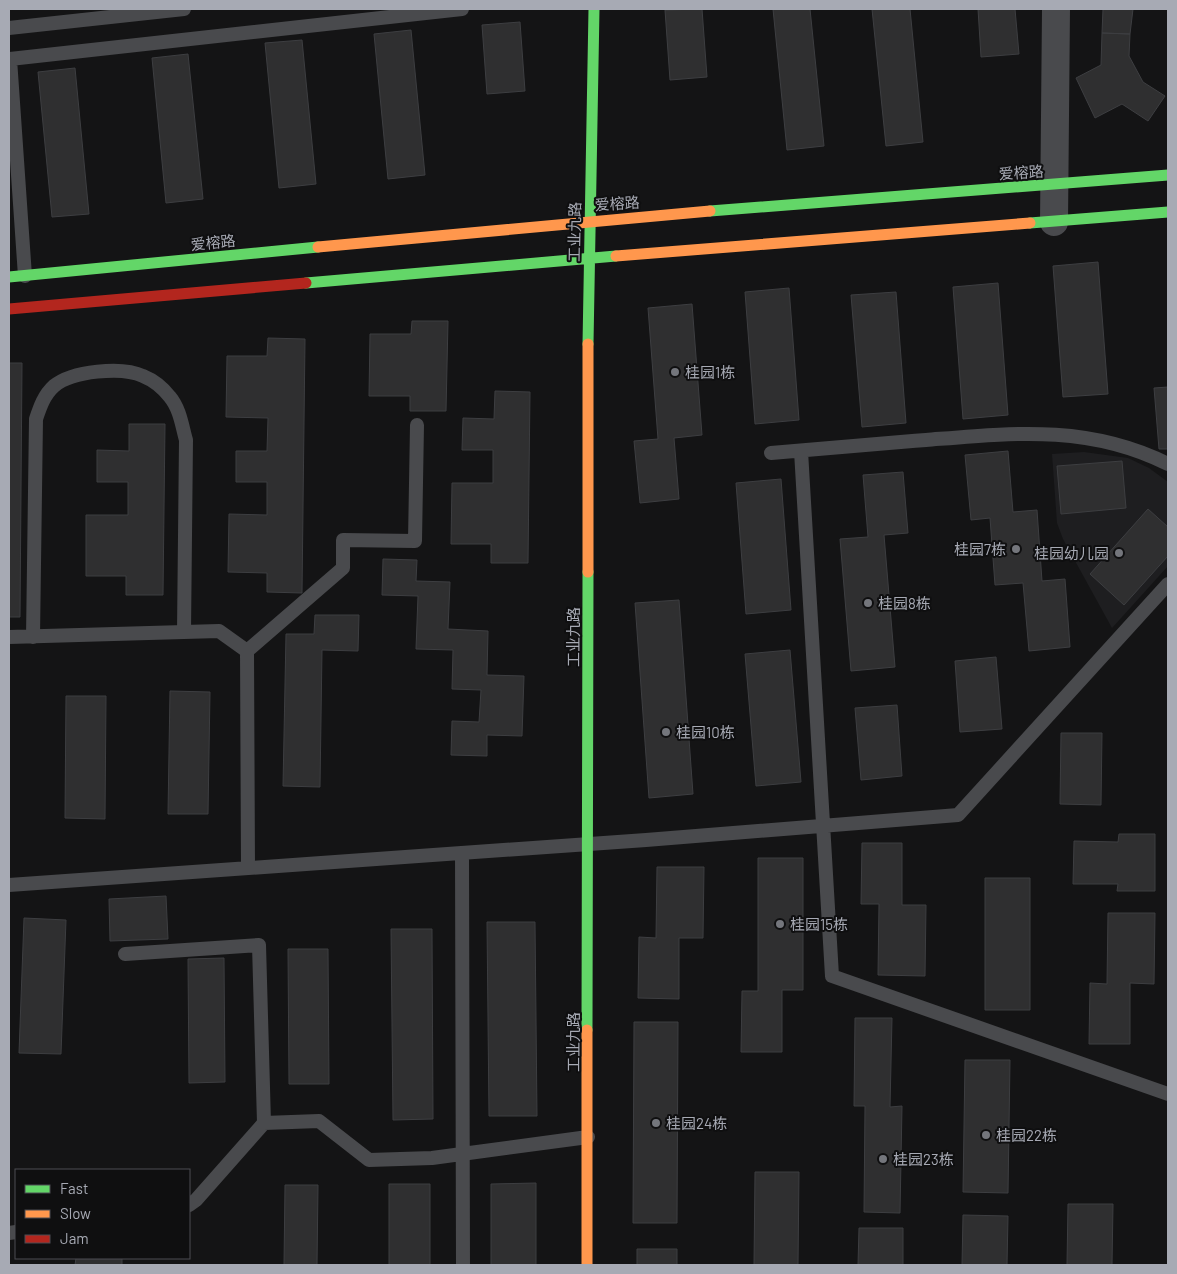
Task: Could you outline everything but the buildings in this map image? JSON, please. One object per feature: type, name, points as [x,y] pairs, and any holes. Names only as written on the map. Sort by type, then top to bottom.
[{"type":"street","name":"工业九路","points":[[587,1265],[588,258],[594,9]]},
{"type":"street","points":[[1054,222],[1056,9]]},
{"type":"street","name":"爱榕路","points":[[9,277],[589,220],[1168,176]]},
{"type":"street","points":[[9,309],[588,258],[1168,212]]},
{"type":"lane","points":[[9,28],[184,9]]},
{"type":"lane","points":[[25,276],[10,59],[462,9]]},
{"type":"lane","points":[[33,636],[34,444],[36,419],[39,410],[42,402],[54,386],[71,376],[87,373],[126,371],[142,375],[171,398],[181,418],[186,440],[184,632]]},
{"type":"lane","points":[[248,868],[247,651],[343,568],[344,540],[415,541],[417,425]]},
{"type":"lane","points":[[771,453],[1014,432],[1058,434],[1114,442],[1144,452],[1168,464]]},
{"type":"lane","points":[[801,451],[832,976],[1168,1094]]},
{"type":"lane","points":[[9,885],[588,844],[958,815],[1168,584]]},
{"type":"lane","points":[[9,637],[219,631],[247,651]]},
{"type":"lane","points":[[462,853],[462,1265]]},
{"type":"lane","points":[[125,954],[259,945],[264,1122],[196,1200],[190,1204]]},
{"type":"lane","points":[[264,1122],[319,1120],[369,1160],[432,1158],[588,1137]]},
{"type":"shaded area","name":"桂园幼儿园","points":[[1084,452],[1128,458],[1149,468],[1168,482],[1168,566],[1112,628],[1063,539],[1057,523],[1052,454]]},
{"type":"traffic: fast","points":[[588,344],[594,9]]},
{"type":"traffic: fast","points":[[710,211],[1168,175]]},
{"type":"traffic: fast","points":[[1030,223],[1168,212]]},
{"type":"traffic: fast","points":[[9,277],[318,247]]},
{"type":"traffic: fast","points":[[306,283],[616,256]]},
{"type":"traffic: fast","points":[[587,1030],[588,572]]},
{"type":"traffic: slow","points":[[318,247],[710,211]]},
{"type":"traffic: slow","points":[[616,256],[1030,223]]},
{"type":"traffic: slow","points":[[588,344],[588,572]]},
{"type":"traffic: slow","points":[[587,1030],[587,1265]]},
{"type":"traffic: jam","points":[[9,309],[306,283]]},
{"type":"place","name":"桂园1栋","points":[[675,372]]},
{"type":"place","name":"桂园7栋","points":[[1016,549]]},
{"type":"place","name":"桂园幼儿园","points":[[1119,553]]},
{"type":"place","name":"桂园8栋","points":[[868,603]]},
{"type":"place","name":"桂园10栋","points":[[666,732]]},
{"type":"place","name":"桂园15栋","points":[[780,924]]},
{"type":"place","name":"桂园24栋","points":[[656,1123]]},
{"type":"place","name":"桂园22栋","points":[[986,1135]]},
{"type":"place","name":"桂园23栋","points":[[883,1159]]}]
